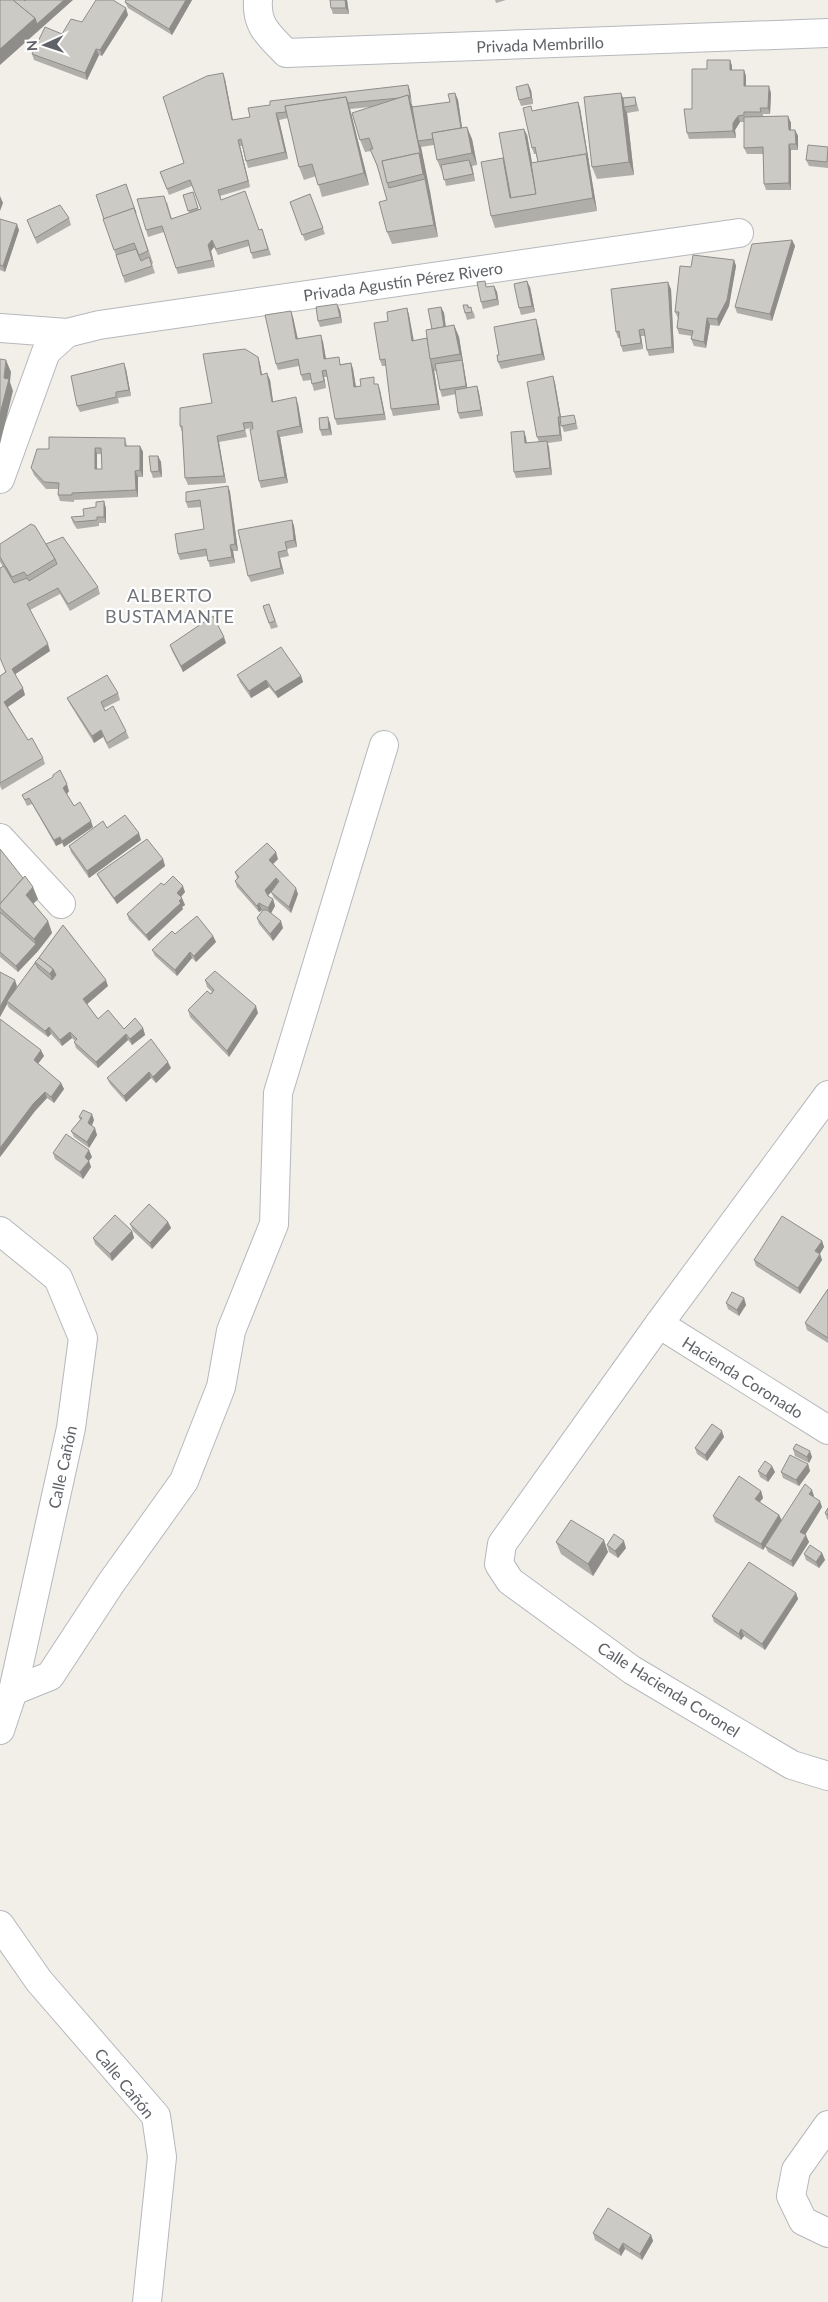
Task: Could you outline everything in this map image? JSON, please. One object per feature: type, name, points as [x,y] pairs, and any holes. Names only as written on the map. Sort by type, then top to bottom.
[{"type":"street","name":"Privada Membrillo","points":[[258,0],[257,9],[262,28],[286,53],[828,33]]},
{"type":"street","name":"Privada Agustín Pérez Rivero","points":[[67,333],[109,323],[739,233]]},
{"type":"street","points":[[0,328],[67,333]]},
{"type":"street","points":[[0,479],[46,352],[67,333]]},
{"type":"street","points":[[13,1691],[50,1676],[111,1583],[184,1481],[221,1386],[231,1331],[274,1224],[278,1093],[384,745]]},
{"type":"street","points":[[0,838],[61,904]]},
{"type":"street","points":[[659,1324],[828,1095]]},
{"type":"street","name":"Calle Cañón","points":[[0,1231],[58,1278],[83,1338],[70,1428],[13,1691],[0,1730]]},
{"type":"street","name":"Hacienda Coronado","points":[[659,1324],[828,1430]]},
{"type":"street","name":"Calle Hacienda Coronel","points":[[659,1324],[502,1544],[499,1564],[510,1581],[632,1670],[792,1765],[828,1776]]},
{"type":"street","name":"Calle Cañón","points":[[0,1925],[39,1981],[156,2116],[162,2157],[147,2302]]},
{"type":"street","points":[[828,2125],[796,2170],[791,2196],[803,2221],[828,2233]]},
{"type":"building","points":[[0,0],[13,0],[35,18],[0,49]]},
{"type":"building","points":[[13,0],[64,0],[37,24],[35,18]]},
{"type":"building","points":[[96,0],[113,0],[126,8],[100,50],[96,49],[85,73],[32,54],[45,27],[62,34],[71,19],[82,22]]},
{"type":"building","points":[[126,0],[186,0],[169,29],[125,2]]},
{"type":"building","points":[[330,0],[345,0],[346,8],[331,8]]},
{"type":"building","points":[[707,60],[730,60],[730,70],[744,70],[744,86],[769,86],[768,108],[760,108],[761,112],[744,112],[744,115],[738,116],[733,123],[733,131],[687,133],[684,109],[692,109],[692,69],[707,69]]},
{"type":"building","points":[[223,73],[232,120],[250,117],[248,108],[270,105],[270,101],[408,85],[410,97],[408,95],[399,98],[348,103],[346,97],[285,106],[286,112],[276,113],[285,152],[246,161],[241,139],[238,140],[248,181],[218,190],[221,200],[245,191],[259,230],[262,229],[268,249],[251,253],[248,240],[216,249],[212,240],[208,245],[212,260],[176,268],[162,226],[146,230],[137,199],[164,196],[171,219],[201,209],[190,180],[167,189],[160,172],[184,163],[163,97],[207,76]]},
{"type":"building","points":[[528,84],[531,97],[519,100],[516,87]]},
{"type":"building","points":[[455,93],[461,128],[432,133],[433,139],[418,141],[412,107],[450,102],[448,94]]},
{"type":"building","points":[[621,93],[629,162],[592,167],[584,97]]},
{"type":"building","points":[[408,95],[421,157],[419,153],[382,161],[389,188],[425,179],[434,225],[387,232],[379,202],[387,200],[377,165],[370,149],[373,149],[369,138],[360,140],[352,113]]},
{"type":"building","points":[[346,97],[364,173],[318,185],[312,164],[299,167],[285,106]]},
{"type":"building","points":[[635,97],[636,105],[624,107],[623,98]]},
{"type":"building","points":[[578,102],[588,160],[586,154],[538,162],[535,147],[532,148],[523,108],[531,106],[532,111]]},
{"type":"building","points":[[788,116],[789,130],[795,130],[796,144],[789,144],[789,183],[764,184],[763,147],[744,148],[744,117]]},
{"type":"building","points":[[467,127],[472,153],[437,160],[432,133]]},
{"type":"building","points":[[524,129],[536,194],[511,198],[499,133]]},
{"type":"building","points":[[808,145],[828,147],[827,162],[806,160]]},
{"type":"building","points":[[419,153],[423,174],[387,183],[382,161]]},
{"type":"building","points":[[586,154],[593,198],[491,216],[481,162],[503,158],[510,198],[536,194],[531,163]]},
{"type":"building","points":[[469,160],[473,174],[444,180],[441,165]]},
{"type":"building","points":[[126,184],[136,213],[134,208],[104,219],[96,195]]},
{"type":"building","points":[[193,192],[198,208],[188,211],[183,195]]},
{"type":"building","points":[[310,194],[323,228],[302,235],[290,202]]},
{"type":"building","points":[[60,205],[69,218],[35,238],[27,220]]},
{"type":"building","points":[[134,208],[148,251],[139,255],[134,243],[114,250],[103,219]]},
{"type":"building","points":[[0,219],[17,224],[3,266],[0,265]]},
{"type":"building","points":[[792,240],[770,314],[735,307],[752,244]]},
{"type":"building","points":[[136,249],[141,261],[149,257],[152,266],[123,276],[116,255]]},
{"type":"building","points":[[693,255],[734,260],[727,300],[717,319],[707,318],[704,342],[691,339],[693,331],[677,328],[679,312],[675,312],[680,266],[691,267]]},
{"type":"building","points":[[485,281],[486,287],[494,286],[497,299],[481,302],[477,282]]},
{"type":"building","points":[[527,281],[532,306],[519,308],[514,284]]},
{"type":"building","points":[[668,282],[672,347],[647,350],[644,329],[639,330],[641,343],[621,346],[619,331],[616,332],[611,289]]},
{"type":"building","points":[[337,304],[340,317],[318,321],[316,307]]},
{"type":"building","points":[[463,305],[468,305],[468,308],[471,307],[472,312],[465,313]]},
{"type":"building","points":[[441,307],[444,327],[432,329],[428,309]]},
{"type":"building","points":[[407,308],[412,341],[427,338],[438,404],[391,409],[385,359],[380,360],[374,323],[388,321],[387,312]]},
{"type":"building","points":[[291,311],[296,339],[321,335],[324,359],[339,357],[340,365],[351,363],[354,387],[361,386],[360,379],[374,377],[374,384],[378,384],[384,414],[335,419],[326,370],[322,371],[324,381],[312,384],[310,373],[301,375],[298,359],[276,364],[265,315]]},
{"type":"building","points":[[536,319],[542,354],[498,362],[497,355],[499,355],[494,327]]},
{"type":"building","points":[[454,325],[460,354],[430,359],[426,330]]},
{"type":"building","points":[[245,349],[258,357],[261,375],[267,373],[272,402],[296,397],[300,426],[277,431],[285,477],[259,481],[250,429],[253,429],[252,422],[243,423],[245,430],[217,436],[224,476],[185,478],[180,408],[212,403],[203,354]]},
{"type":"building","points":[[0,359],[6,360],[4,378],[9,379],[0,414]]},
{"type":"building","points":[[462,360],[466,386],[440,390],[435,364]]},
{"type":"building","points":[[124,363],[129,390],[116,392],[116,397],[77,406],[71,376]]},
{"type":"building","points":[[553,376],[560,417],[558,417],[560,435],[537,437],[527,382]]},
{"type":"building","points":[[477,386],[481,410],[458,413],[455,390]]},
{"type":"building","points":[[574,415],[576,423],[561,426],[560,417]]},
{"type":"building","points":[[328,417],[329,429],[320,430],[319,418]]},
{"type":"building","points":[[524,431],[525,443],[547,441],[550,468],[514,472],[511,432]]},
{"type":"building","points":[[49,437],[125,438],[125,446],[140,446],[140,470],[135,471],[136,490],[58,495],[59,483],[44,482],[31,468],[37,449],[49,449]],"holes":[[[95,448],[101,448],[102,469],[95,469]]]},
{"type":"building","points":[[149,456],[158,456],[159,471],[151,472]]},
{"type":"building","points":[[228,486],[235,544],[230,545],[232,557],[208,561],[206,549],[178,554],[175,534],[204,529],[200,500],[186,502],[186,492]]},
{"type":"building","points":[[104,501],[104,517],[97,517],[97,520],[75,522],[71,517],[84,516],[83,509],[96,507],[96,502]]},
{"type":"building","points":[[292,520],[294,540],[285,542],[287,550],[278,552],[281,568],[248,576],[238,530]]},
{"type":"building","points":[[31,524],[35,526],[55,559],[27,576],[24,572],[12,577],[0,557],[0,544]]},
{"type":"building","points":[[63,537],[98,587],[68,604],[58,588],[27,604],[48,644],[12,669],[23,688],[4,702],[28,740],[32,738],[43,758],[0,783],[0,676],[6,672],[0,658],[0,568],[4,566],[14,583],[27,578],[29,581],[57,564],[46,544]]},
{"type":"building","points":[[269,604],[275,621],[269,623],[263,606]]},
{"type":"building","points":[[213,616],[224,637],[181,666],[170,645]]},
{"type":"building","points":[[281,647],[301,676],[275,692],[266,680],[249,691],[237,675]]},
{"type":"building","points":[[107,675],[118,693],[101,702],[105,711],[113,706],[126,731],[107,743],[101,730],[92,736],[67,698]]},
{"type":"building","points":[[60,770],[67,784],[63,788],[74,806],[80,802],[91,821],[62,841],[60,837],[54,840],[29,798],[25,800],[22,795],[53,777]]},
{"type":"building","points":[[125,815],[139,833],[87,871],[69,846],[103,821],[107,828]]},
{"type":"building","points":[[147,839],[163,859],[114,898],[97,874]]},
{"type":"building","points":[[267,843],[276,852],[269,860],[296,888],[289,907],[271,892],[279,881],[276,878],[265,890],[268,896],[273,899],[268,908],[259,903],[257,906],[235,881],[239,877],[235,872]]},
{"type":"building","points":[[0,849],[23,878],[0,904]]},
{"type":"building","points":[[25,876],[33,887],[26,895],[48,921],[34,939],[0,908],[0,904]]},
{"type":"building","points":[[173,876],[183,886],[177,893],[182,898],[179,901],[181,903],[146,935],[127,914],[161,883],[164,885]]},
{"type":"building","points":[[263,910],[267,910],[281,921],[270,934],[257,918]]},
{"type":"building","points":[[0,912],[36,944],[16,966],[0,952]]},
{"type":"building","points":[[197,916],[213,936],[194,956],[190,952],[175,970],[152,950],[172,931],[175,934]]},
{"type":"building","points":[[63,925],[106,980],[83,999],[98,1019],[108,1010],[124,1029],[135,1018],[143,1028],[130,1039],[126,1034],[96,1062],[74,1042],[77,1039],[70,1032],[60,1040],[49,1027],[45,1031],[7,1001],[35,963],[52,980],[56,975],[53,969],[38,959]]},
{"type":"building","points":[[39,958],[53,969],[50,974],[35,962]]},
{"type":"building","points":[[215,971],[256,1006],[227,1051],[188,1010],[207,991],[211,994],[214,990],[205,980]]},
{"type":"building","points":[[0,972],[15,980],[0,1007]]},
{"type":"building","points":[[0,1019],[41,1050],[34,1060],[61,1083],[51,1097],[45,1092],[33,1104],[0,1148]]},
{"type":"building","points":[[151,1039],[168,1062],[153,1077],[149,1072],[124,1096],[107,1078]]},
{"type":"building","points":[[83,1110],[92,1114],[88,1123],[95,1128],[87,1142],[71,1131],[82,1118],[79,1117]]},
{"type":"building","points":[[66,1134],[89,1150],[85,1157],[89,1161],[80,1172],[53,1153]]},
{"type":"building","points":[[149,1204],[168,1222],[150,1243],[130,1224]]},
{"type":"building","points":[[115,1215],[132,1231],[110,1254],[93,1238]]},
{"type":"building","points":[[782,1216],[822,1241],[815,1251],[820,1254],[798,1288],[754,1260]]},
{"type":"building","points":[[828,1289],[828,1338],[805,1323]]},
{"type":"building","points":[[732,1292],[744,1298],[737,1310],[726,1303]]},
{"type":"building","points":[[712,1424],[722,1431],[705,1455],[695,1448]]},
{"type":"building","points":[[796,1444],[810,1451],[807,1457],[793,1449]]},
{"type":"building","points":[[790,1455],[808,1464],[796,1480],[781,1472]]},
{"type":"building","points":[[765,1461],[772,1466],[766,1476],[758,1471]]},
{"type":"building","points":[[739,1476],[761,1491],[755,1499],[779,1515],[761,1544],[713,1516]]},
{"type":"building","points":[[805,1484],[812,1490],[809,1494],[820,1501],[800,1532],[806,1535],[791,1561],[765,1546]]},
{"type":"building","points":[[571,1520],[604,1540],[588,1564],[556,1542]]},
{"type":"building","points":[[614,1534],[624,1541],[615,1551],[607,1545]]},
{"type":"building","points":[[810,1545],[822,1553],[816,1562],[804,1554]]},
{"type":"building","points":[[749,1562],[796,1593],[762,1644],[741,1629],[739,1634],[712,1616]]},
{"type":"building","points":[[608,2208],[651,2235],[640,2254],[623,2243],[619,2250],[593,2233]]},
{"type":"district","name":"ALBERTO BUSTAMANTE","points":[[170,605]]}]
